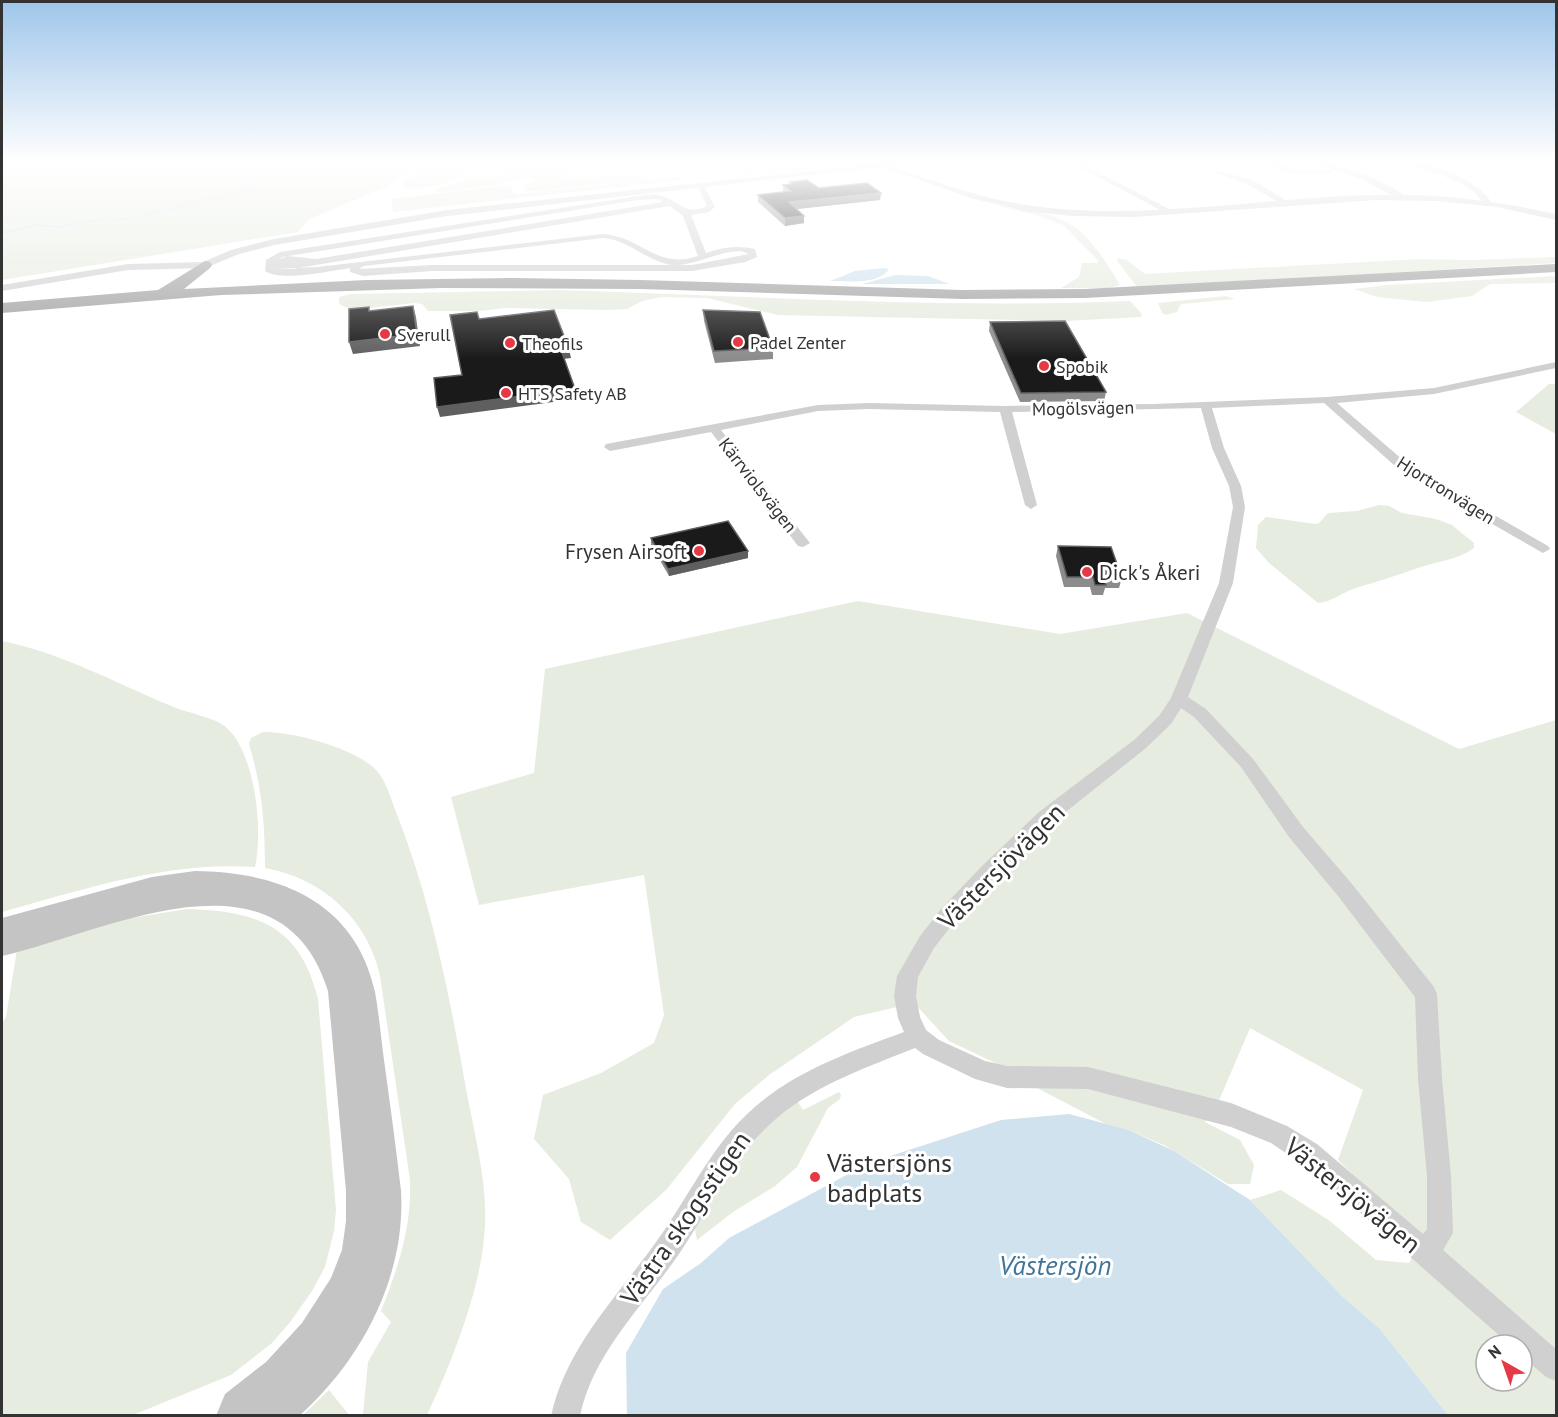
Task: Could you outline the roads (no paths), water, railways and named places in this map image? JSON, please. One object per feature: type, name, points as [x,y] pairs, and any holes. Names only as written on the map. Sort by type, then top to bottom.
[{"type":"highway","points":[[200,270],[192,283],[194,287],[227,290]]},
{"type":"highway","points":[[148,296],[173,289],[200,270]]},
{"type":"highway","points":[[2,309],[227,290],[345,285],[512,283],[895,294],[1044,294],[1203,289],[1432,274],[1557,270]]},
{"type":"highway","points":[[2,309],[225,293],[431,285],[590,285],[924,297],[1078,297],[1205,292],[1557,270]]},
{"type":"street","points":[[2,288],[128,267],[200,270],[235,252],[274,242],[367,226]]},
{"type":"street","points":[[358,264],[353,270],[363,273],[432,268],[692,268],[745,259],[754,255],[752,250],[738,247],[676,263],[663,262],[625,239],[606,236],[358,264],[280,272],[269,271],[269,262],[280,255],[463,226]]},
{"type":"street","points":[[270,265],[288,259],[316,262],[532,226]]},
{"type":"street","points":[[690,226],[702,255]]},
{"type":"street","points":[[505,247],[601,231],[622,232],[641,237]]},
{"type":"street","points":[[655,244],[659,250],[656,257]]},
{"type":"street","name":"Mogölsvägen","points":[[610,447],[795,411],[840,406],[1005,409],[1206,406],[1327,400],[1434,391],[1557,365]]},
{"type":"street","name":"Hjortronvägen","points":[[1327,400],[1407,470],[1543,549]]},
{"type":"street","name":"Västersjövägen","points":[[1206,406],[1218,448],[1235,486],[1239,507],[1226,583],[1179,699],[1165,720],[1140,744],[1047,817],[988,871],[948,915],[927,942],[908,976],[906,996],[909,1018],[918,1037],[931,1047],[982,1071],[1007,1077],[1088,1078],[1231,1115],[1279,1134],[1308,1153],[1557,1367]]},
{"type":"street","points":[[1005,409],[1031,505]]},
{"type":"street","name":"Kärrviolsvägen","points":[[713,427],[803,543]]},
{"type":"street","points":[[1179,699],[1200,713],[1247,763],[1296,832],[1345,890],[1426,994],[1430,1079],[1439,1176],[1440,1233],[1425,1252]]},
{"type":"street","name":"Västra skogsstigen","points":[[565,1416],[577,1378],[597,1345],[671,1244],[720,1161],[742,1132],[772,1106],[819,1078],[855,1060],[918,1037]]},
{"type":"water","points":[[889,269],[878,278],[871,280],[830,281],[855,271]]},
{"type":"water","points":[[895,275],[928,276],[949,284],[862,284]]},
{"type":"water","name":"Västersjön","points":[[1069,1114],[1129,1130],[1174,1151],[1250,1200],[1343,1297],[1380,1329],[1448,1415],[627,1415],[626,1353],[663,1289],[701,1263],[729,1238],[869,1163],[1001,1120]]},
{"type":"waterway","points":[[2,233],[32,226]]},
{"type":"waterway","points":[[50,226],[65,226]]},
{"type":"place","name":"Sverull","points":[[385,334]]},
{"type":"place","name":"Padel Zenter","points":[[738,342]]},
{"type":"place","name":"Theofils","points":[[510,343]]},
{"type":"place","name":"Spobik","points":[[1044,366]]},
{"type":"place","name":"HTS Safety AB","points":[[506,393]]},
{"type":"place","name":"Frysen Airsoft","points":[[699,551]]},
{"type":"place","name":"Dick's Åkeri","points":[[1087,572]]},
{"type":"place","name":"Västersjöns badplats","points":[[815,1177]]}]
